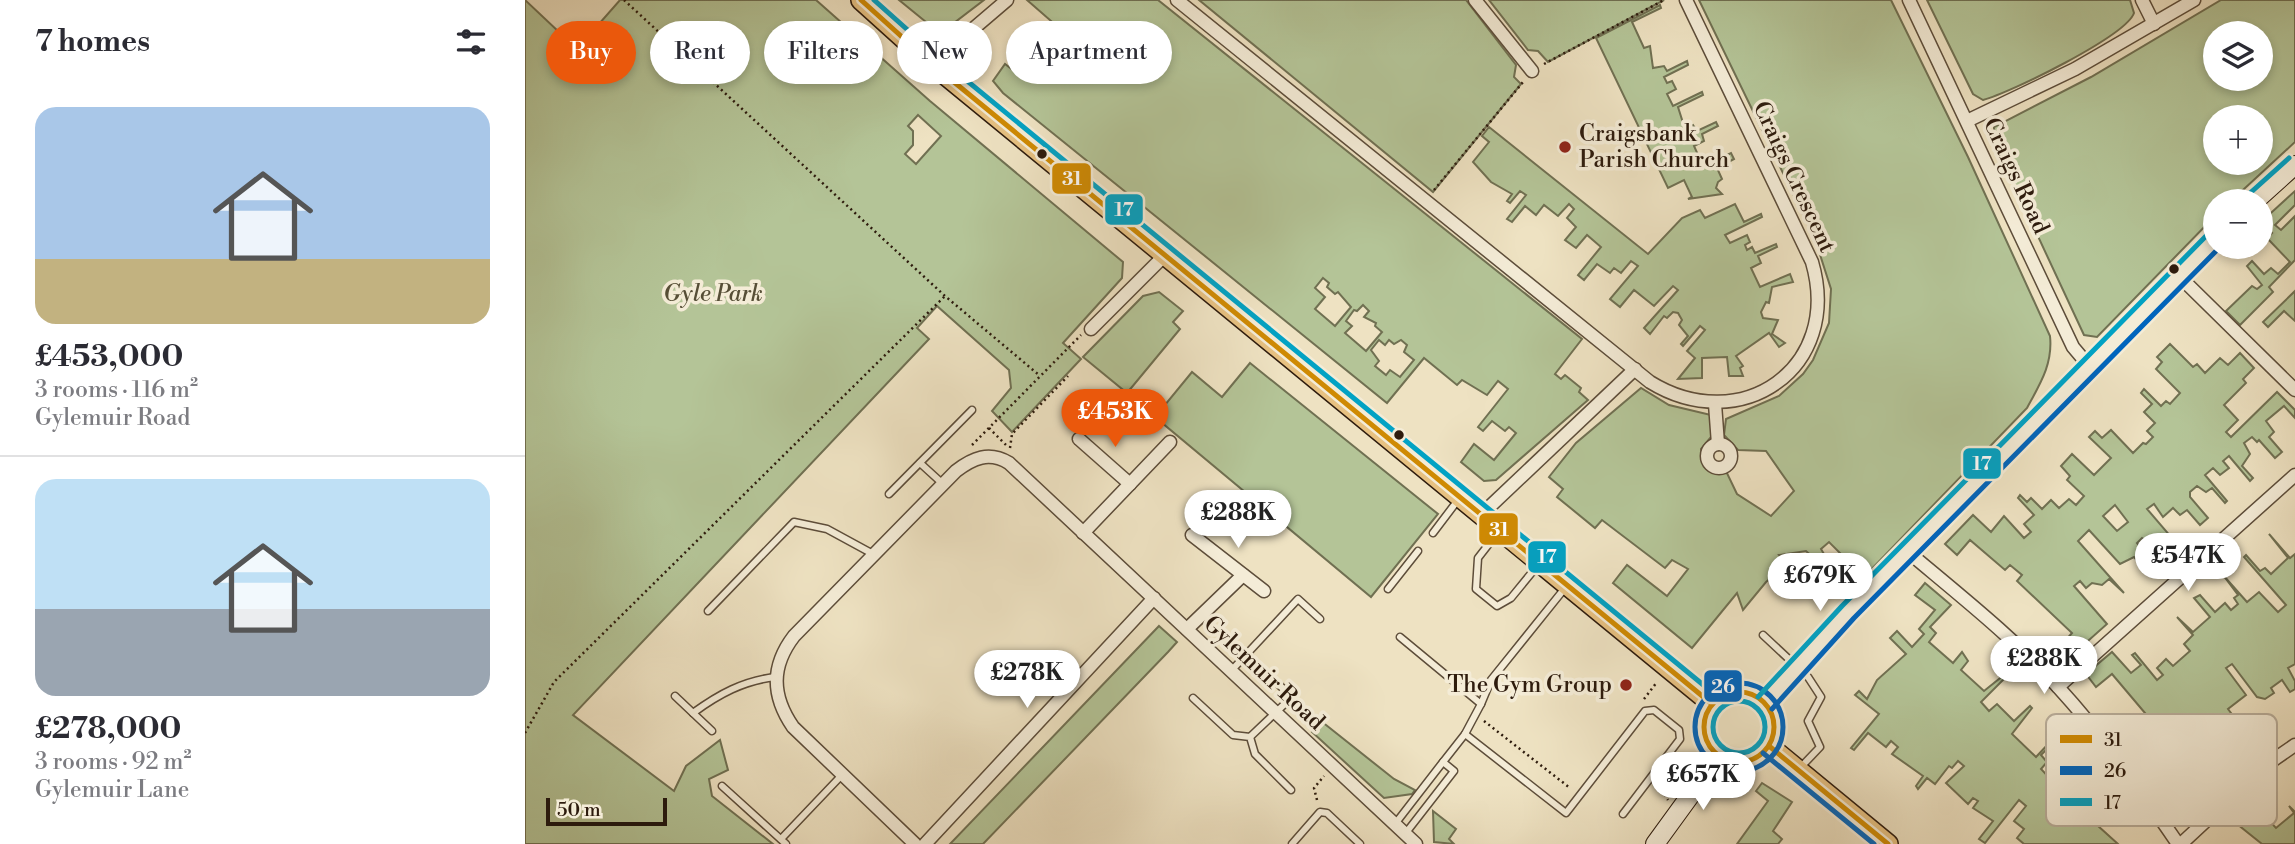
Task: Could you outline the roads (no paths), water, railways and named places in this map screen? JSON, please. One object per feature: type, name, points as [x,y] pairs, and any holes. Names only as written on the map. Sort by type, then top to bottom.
[{"type":"main road","points":[[861,0],[897,32]]},
{"type":"main road","points":[[956,84],[1164,256],[1483,513],[1712,704]]},
{"type":"main road","points":[[2268,189],[2295,165]]},
{"type":"main road","points":[[1765,703],[1796,666],[1906,551],[1993,469],[2089,366],[2203,251]]},
{"type":"main road","points":[[1734,692],[1751,694],[1765,703],[1774,728],[1769,746],[1749,760],[1729,761],[1719,756],[1705,736],[1705,719],[1712,704],[1734,692]]},
{"type":"main road","points":[[1769,746],[1888,844]]},
{"type":"main road","points":[[1654,844],[1719,756]]},
{"type":"street","points":[[982,21],[1007,0]]},
{"type":"street","name":"Craigs Crescent","points":[[1178,0],[1635,369],[1673,394],[1715,404],[1759,393],[1792,369],[1814,334],[1819,297],[1812,262],[1686,0]]},
{"type":"street","points":[[1475,0],[1532,71]]},
{"type":"street","name":"Craigs Road","points":[[1909,0],[2073,347],[2089,366]]},
{"type":"street","points":[[2141,0],[2154,24]]},
{"type":"street","points":[[1967,121],[2075,69],[2194,0]]},
{"type":"street","points":[[1091,329],[1164,256]]},
{"type":"street","points":[[2178,275],[2295,390]]},
{"type":"street","points":[[1483,513],[1635,369]]},
{"type":"street","points":[[1715,404],[1718,444]]},
{"type":"street","points":[[1079,439],[1130,484]]},
{"type":"street","points":[[1083,533],[1170,442]]},
{"type":"street","name":"Gylemuir Road","points":[[943,484],[969,461],[983,456],[998,457],[1009,463],[1416,844]]},
{"type":"street","points":[[2058,687],[2295,475]]},
{"type":"street","points":[[915,844],[841,776],[784,713],[775,677],[782,652],[794,636],[943,484]]},
{"type":"street","points":[[1192,535],[1264,591]]},
{"type":"street","points":[[1906,551],[2005,636],[2058,687],[2080,714]]},
{"type":"street","points":[[1187,629],[1243,575]]},
{"type":"street","points":[[925,844],[1153,598]]},
{"type":"street","points":[[2277,757],[2295,745]]},
{"type":"street","points":[[2166,826],[2179,844],[2199,826]]},
{"type":"lane","points":[[889,494],[972,410]]},
{"type":"lane","points":[[920,463],[943,484]]},
{"type":"lane","points":[[1433,533],[1462,496]]},
{"type":"lane","points":[[708,611],[794,522],[827,529],[874,555]]},
{"type":"lane","points":[[1501,528],[1478,558],[1476,589],[1497,606],[1511,598],[1541,561]]},
{"type":"lane","points":[[1388,589],[1418,551]]},
{"type":"lane","points":[[1395,824],[1465,734],[1492,680],[1569,584]]},
{"type":"lane","points":[[1231,671],[1298,599],[1320,619]]},
{"type":"lane","points":[[1763,635],[1816,686],[1821,699],[1808,721],[1820,747],[1799,769]]},
{"type":"lane","points":[[1400,636],[1482,704]]},
{"type":"lane","points":[[1193,698],[1233,735],[1250,737],[1292,697],[1247,655]]},
{"type":"lane","points":[[693,713],[717,695],[753,680],[775,677]]},
{"type":"lane","points":[[675,696],[712,731]]},
{"type":"lane","points":[[1465,734],[1566,813],[1645,711],[1654,710],[1679,730],[1680,739],[1623,814]]},
{"type":"lane","points":[[1250,737],[1255,754],[1291,790]]},
{"type":"lane","points":[[1405,834],[1454,771],[1443,762]]},
{"type":"lane","points":[[722,786],[784,842],[841,776]]},
{"type":"lane","points":[[1292,844],[1320,812],[1327,813],[1360,844]]},
{"type":"place","name":"Craigsbank Parish Church","points":[[1565,147]]},
{"type":"place","name":"The Gym Group","points":[[1626,685]]},
{"type":"park label","name":"Gyle Park","points":[[713,294]]}]
